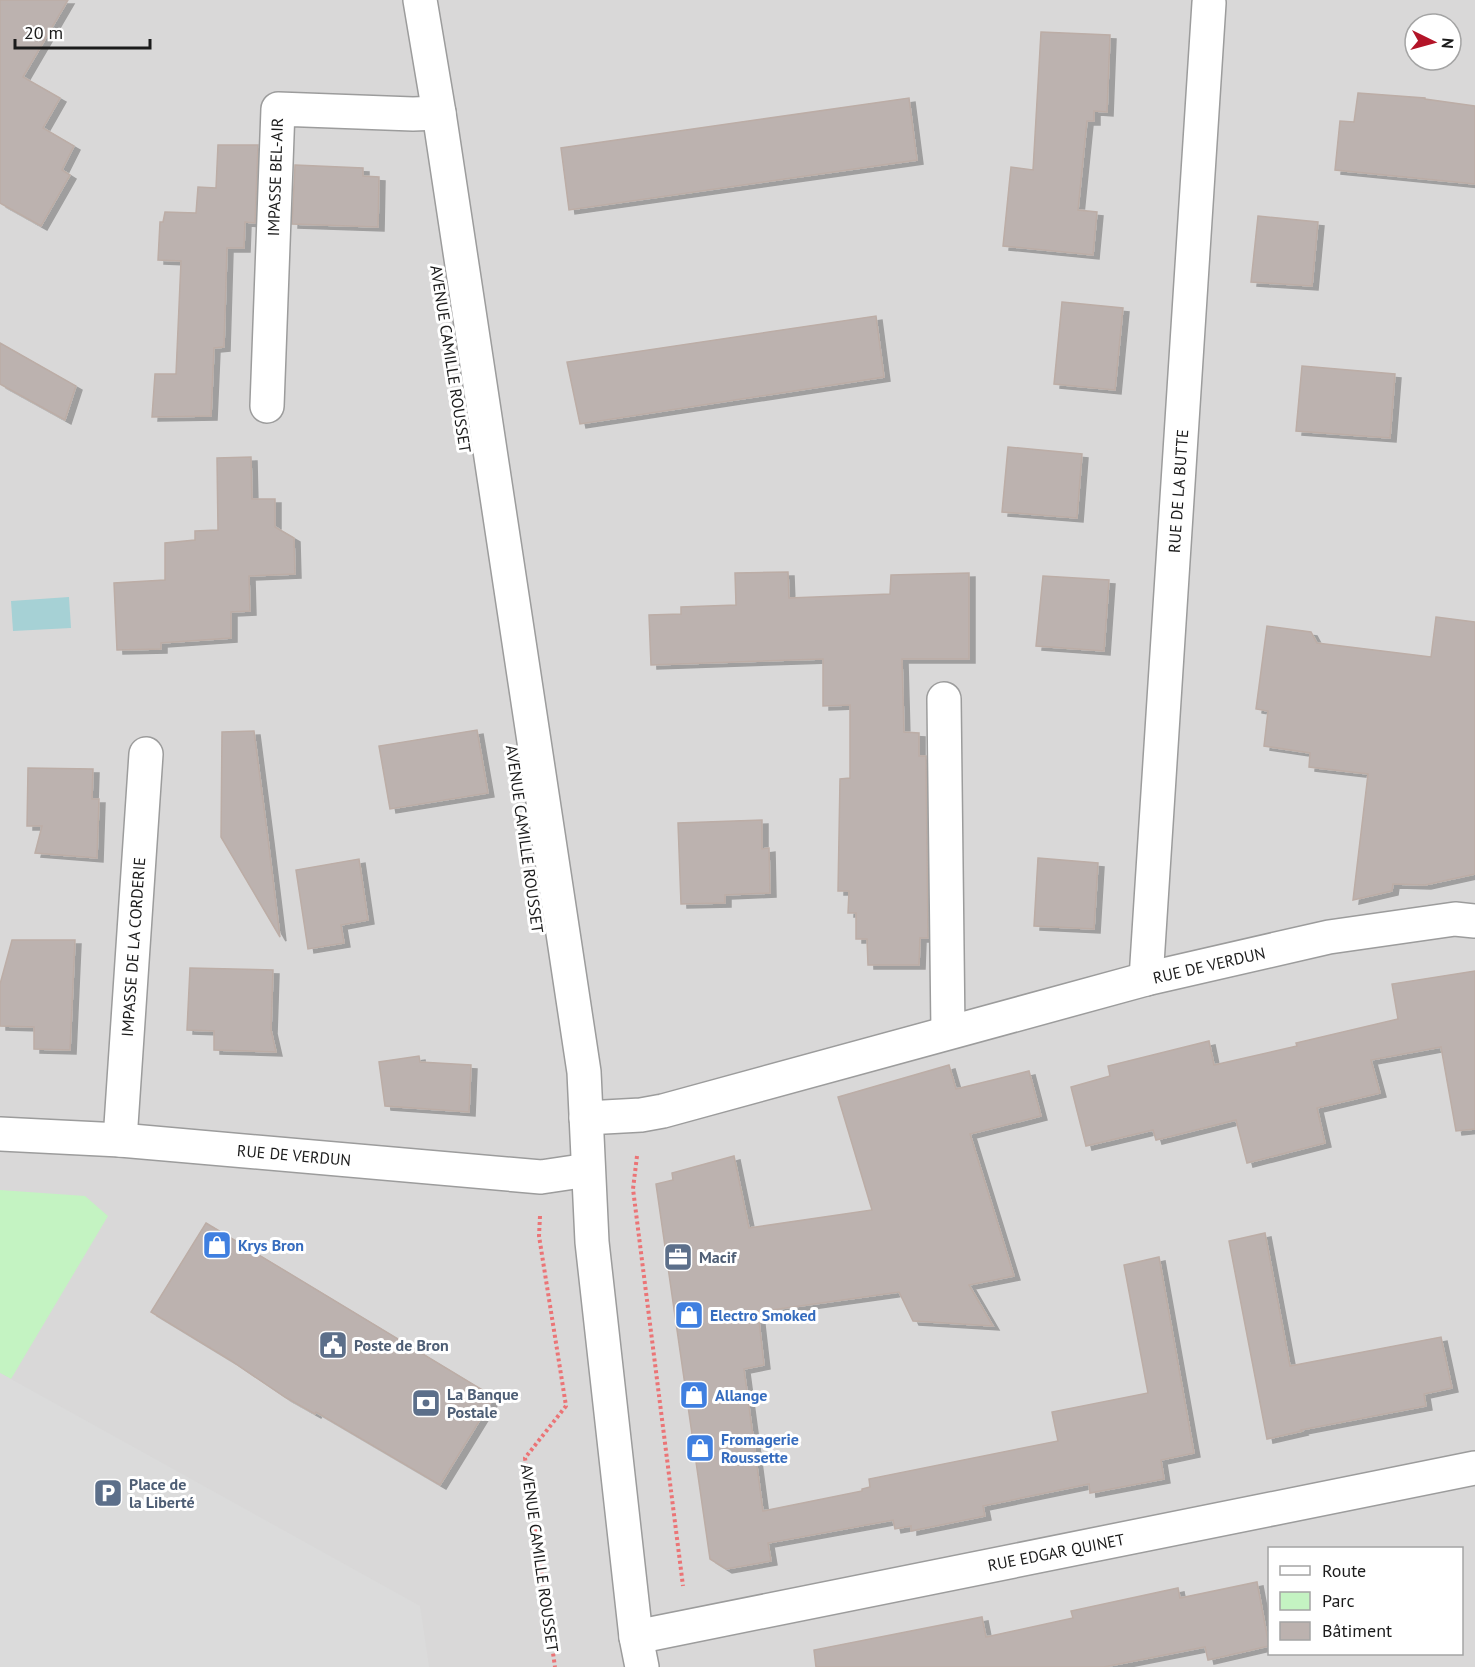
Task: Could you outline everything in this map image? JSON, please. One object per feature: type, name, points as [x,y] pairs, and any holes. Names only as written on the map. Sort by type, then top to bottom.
[{"type":"street","name":"AVENUE CAMILLE ROUSSET","points":[[420,0],[439,112],[584,1072],[592,1242],[639,1652]]},
{"type":"street","name":"RUE DE LA BUTTE","points":[[1146,979],[1209,3]]},
{"type":"street","name":"IMPASSE BEL-AIR","points":[[267,406],[278,109],[412,114],[439,112]]},
{"type":"street","points":[[944,699],[948,1032]]},
{"type":"street","name":"IMPASSE DE LA CORDERIE","points":[[120,1140],[146,754]]},
{"type":"street","name":"RUE DE VERDUN","points":[[586,1118],[641,1115],[663,1111],[1146,979],[1329,937],[1455,919],[1475,921]]},
{"type":"street","name":"RUE DE VERDUN","points":[[0,1134],[120,1140],[541,1177],[588,1170]]},
{"type":"street","name":"RUE EDGAR QUINET","points":[[639,1652],[1475,1468]]},
{"type":"path","name":"AVENUE CAMILLE ROUSSET","points":[[541,1177],[539,1236],[566,1406],[525,1458],[555,1667]]},
{"type":"shaded area","points":[[0,0],[1475,0],[1475,1667],[0,1667]]},
{"type":"shaded area","name":"Place de la Liberté","points":[[0,1373],[420,1606],[429,1667],[0,1667]]},
{"type":"green space","points":[[0,1190],[85,1196],[108,1216],[11,1379],[0,1373]]},
{"type":"water","points":[[69,597],[71,628],[13,631],[11,601]]},
{"type":"building","points":[[0,0],[68,0],[23,77],[60,98],[43,128],[74,146],[62,170],[70,175],[41,226],[0,203]]},
{"type":"building","points":[[1041,32],[1110,35],[1107,112],[1094,111],[1094,121],[1087,121],[1078,210],[1097,212],[1093,255],[1003,246],[1011,167],[1033,170]]},
{"type":"building","points":[[1358,93],[1425,98],[1475,106],[1475,184],[1335,170],[1340,121],[1354,122]]},
{"type":"building","points":[[909,98],[917,160],[569,210],[561,148]]},
{"type":"building","points":[[218,145],[258,145],[255,223],[245,222],[244,248],[227,248],[224,347],[214,348],[211,416],[152,417],[155,374],[176,374],[181,261],[158,260],[160,222],[163,222],[165,212],[196,213],[198,187],[216,188]]},
{"type":"building","points":[[295,165],[363,168],[363,176],[379,177],[378,227],[292,224]]},
{"type":"building","points":[[1258,216],[1318,222],[1312,286],[1251,282]]},
{"type":"building","points":[[1062,302],[1123,308],[1115,390],[1054,384]]},
{"type":"building","points":[[876,316],[884,377],[580,424],[567,362]]},
{"type":"building","points":[[0,343],[76,386],[65,420],[0,384]]},
{"type":"building","points":[[1302,366],[1395,374],[1390,438],[1296,431]]},
{"type":"building","points":[[1008,447],[1082,454],[1077,518],[1002,512]]},
{"type":"building","points":[[251,457],[252,499],[275,499],[275,527],[294,538],[295,574],[249,576],[250,611],[231,612],[231,638],[161,643],[161,649],[117,650],[114,583],[165,580],[165,543],[195,540],[195,531],[218,530],[217,458]]},
{"type":"building","points":[[788,572],[789,598],[890,594],[891,575],[969,573],[969,659],[902,659],[904,732],[919,733],[919,756],[926,756],[928,938],[920,938],[919,965],[868,965],[867,939],[856,939],[856,913],[848,913],[849,891],[838,891],[840,779],[850,778],[850,705],[823,706],[823,659],[651,665],[649,615],[681,614],[681,607],[736,605],[735,573]]},
{"type":"building","points":[[1043,576],[1109,580],[1104,651],[1036,646]]},
{"type":"building","points":[[1436,617],[1475,622],[1475,874],[1425,885],[1393,884],[1392,891],[1353,900],[1368,774],[1309,767],[1310,753],[1264,746],[1268,711],[1256,709],[1267,626],[1311,632],[1317,643],[1431,657]]},
{"type":"building","points":[[477,730],[488,793],[390,809],[379,746]]},
{"type":"building","points":[[254,731],[280,937],[221,837],[222,732]]},
{"type":"building","points":[[28,768],[93,769],[92,799],[99,799],[97,858],[35,853],[42,826],[27,826]]},
{"type":"building","points":[[762,820],[762,849],[769,848],[770,893],[725,895],[725,903],[681,904],[678,823]]},
{"type":"building","points":[[1038,858],[1098,863],[1094,929],[1034,926]]},
{"type":"building","points":[[359,859],[368,920],[341,925],[344,943],[308,949],[296,870]]},
{"type":"building","points":[[12,940],[75,940],[70,1050],[34,1049],[34,1027],[0,1026],[0,984]]},
{"type":"building","points":[[190,968],[273,970],[271,1030],[276,1052],[214,1050],[214,1031],[187,1030]]},
{"type":"building","points":[[1475,971],[1475,1129],[1456,1131],[1441,1047],[1371,1060],[1380,1093],[1317,1108],[1325,1143],[1247,1163],[1236,1120],[1156,1140],[1153,1130],[1086,1146],[1071,1087],[1110,1076],[1108,1066],[1209,1041],[1214,1065],[1297,1046],[1296,1043],[1398,1019],[1392,984]]},
{"type":"building","points":[[419,1056],[420,1062],[471,1065],[469,1112],[385,1106],[379,1062]]},
{"type":"building","points":[[949,1065],[956,1089],[1029,1071],[1041,1116],[970,1134],[1014,1276],[969,1285],[993,1326],[913,1321],[899,1292],[758,1312],[764,1365],[744,1369],[763,1511],[862,1491],[870,1487],[869,1479],[1058,1441],[1052,1412],[1148,1393],[1124,1265],[1159,1257],[1194,1453],[1161,1460],[1164,1479],[1090,1493],[1089,1484],[983,1506],[985,1516],[911,1531],[911,1526],[895,1529],[893,1520],[768,1543],[771,1561],[726,1569],[710,1559],[656,1184],[673,1180],[672,1173],[734,1156],[749,1228],[872,1210],[838,1097]]},
{"type":"building","points":[[206,1223],[494,1397],[440,1485],[316,1412],[315,1414],[285,1397],[151,1312]]},
{"type":"building","points":[[1265,1233],[1290,1366],[1441,1337],[1452,1388],[1424,1394],[1426,1406],[1301,1430],[1267,1439],[1229,1241]]},
{"type":"building","points":[[1257,1582],[1268,1646],[1208,1660],[1205,1647],[1104,1667],[816,1667],[814,1650],[982,1617],[986,1637],[1073,1618],[1071,1611],[1178,1588],[1180,1598]]},
{"type":"place","name":"Krys Bron","points":[[217,1245]]},
{"type":"place","name":"Macif","points":[[678,1257]]},
{"type":"place","name":"Electro Smoked","points":[[689,1315]]},
{"type":"place","name":"Poste de Bron","points":[[333,1345]]},
{"type":"place","name":"Allange","points":[[694,1395]]},
{"type":"place","name":"La Banque Postale","points":[[426,1403]]},
{"type":"place","name":"Fromagerie Roussette","points":[[700,1448]]},
{"type":"place","name":"Place de la Liberté","points":[[108,1493]]}]
